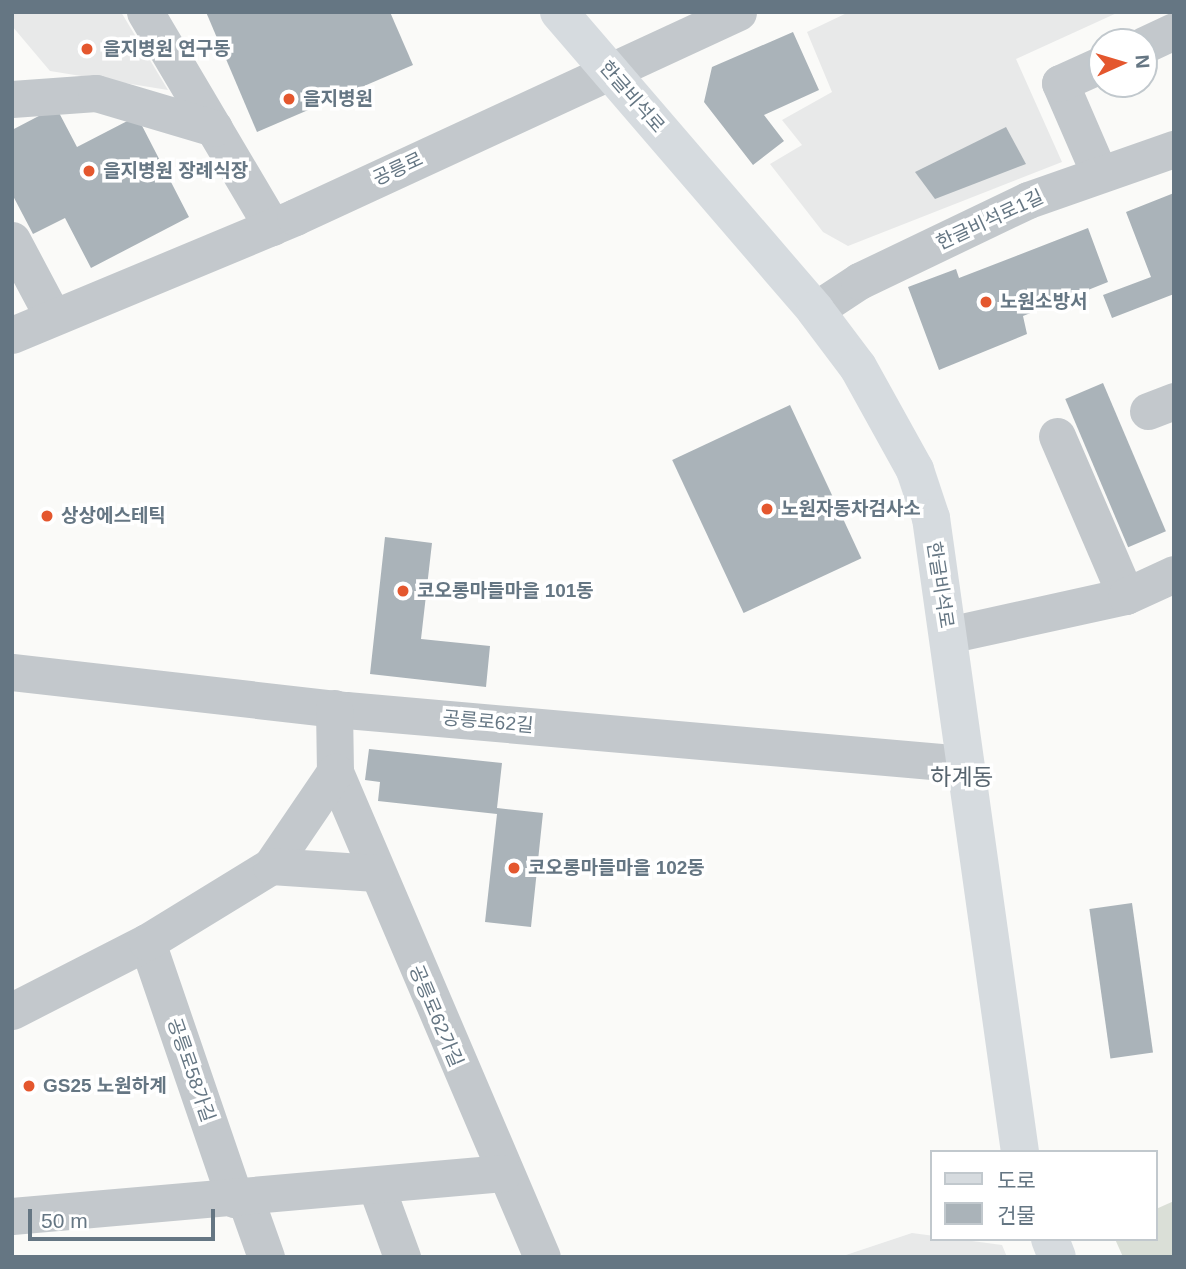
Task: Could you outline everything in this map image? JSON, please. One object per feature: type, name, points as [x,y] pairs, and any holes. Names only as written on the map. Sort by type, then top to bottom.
[{"type":"main road","name":"한글비석로","points":[[559,12],[815,310],[858,368],[915,470],[931,519],[933,567],[948,635],[1020,1150]]},
{"type":"street","points":[[145,12],[272,227]]},
{"type":"street","name":"공릉로","points":[[12,335],[272,227],[738,12]]},
{"type":"street","points":[[1158,38],[1174,31]]},
{"type":"street","points":[[1088,70],[1060,83],[1099,173]]},
{"type":"street","points":[[12,99],[96,93],[214,128]]},
{"type":"street","name":"한글비석로1길","points":[[815,310],[895,264],[1099,173],[1174,149]]},
{"type":"street","points":[[12,240],[54,317]]},
{"type":"street","points":[[1057,436],[1126,596]]},
{"type":"street","points":[[948,635],[1126,596],[1174,574]]},
{"type":"street","name":"공릉로62길","points":[[12,672],[334,708],[964,764]]},
{"type":"street","name":"공릉로62가길","points":[[334,708],[335,772],[503,1173],[542,1257]]},
{"type":"street","points":[[12,1010],[147,942],[271,866],[335,772]]},
{"type":"street","points":[[271,866],[376,873]]},
{"type":"street","name":"공릉로58가길","points":[[147,942],[240,1199],[266,1257]]},
{"type":"street","points":[[12,1216],[240,1199],[503,1173]]},
{"type":"street","points":[[376,1186],[402,1257]]},
{"type":"shaded area","name":"을지병원 연구동","points":[[12,12],[121,12],[168,90],[50,71],[12,26]]},
{"type":"shaded area","points":[[849,12],[1119,12],[1016,59],[1062,162],[848,246],[823,232],[770,164],[802,145],[782,120],[832,92],[807,32]]},
{"type":"shaded area","points":[[1174,1201],[1174,1257],[1123,1257],[1116,1241],[1158,1241],[1158,1208]]},
{"type":"shaded area","points":[[912,1233],[930,1235],[930,1241],[972,1241],[1002,1245],[1007,1257],[840,1257]]},
{"type":"building","name":"을지병원","points":[[206,12],[390,12],[413,65],[257,132]]},
{"type":"building","points":[[793,32],[819,90],[764,115],[784,141],[753,165],[704,102],[712,67]]},
{"type":"building","name":"을지병원 장례식장","points":[[56,107],[77,147],[137,116],[189,217],[91,268],[65,218],[33,234],[12,194],[12,130]]},
{"type":"building","points":[[1006,127],[1026,164],[935,199],[915,172]]},
{"type":"building","name":"노원소방서","points":[[1174,193],[1174,294],[1112,318],[1103,295],[1151,277],[1126,212]]},
{"type":"building","name":"노원소방서","points":[[1088,228],[1108,282],[1023,316],[1027,334],[939,370],[908,287],[956,269],[959,278]]},
{"type":"building","points":[[1103,383],[1166,531],[1128,547],[1065,399]]},
{"type":"building","name":"노원자동차검사소","points":[[790,405],[861,558],[744,613],[672,460]]},
{"type":"building","name":"코오롱마들마을 101동","points":[[385,537],[432,543],[421,639],[490,646],[486,687],[370,674]]},
{"type":"building","name":"코오롱마들마을 102동","points":[[369,749],[502,763],[497,808],[543,813],[531,927],[485,922],[497,814],[378,801],[380,782],[365,780]]},
{"type":"building","points":[[1132,903],[1153,1053],[1110,1059],[1089,909]]},
{"type":"place","name":"을지병원 연구동","points":[[87,49]]},
{"type":"place","name":"을지병원","points":[[289,99]]},
{"type":"place","name":"을지병원 장례식장","points":[[89,171]]},
{"type":"place","name":"노원소방서","points":[[986,302]]},
{"type":"place","name":"노원자동차검사소","points":[[767,509]]},
{"type":"place","name":"상상에스테틱","points":[[47,516]]},
{"type":"place","name":"코오롱마들마을 101동","points":[[403,591]]},
{"type":"place","name":"코오롱마들마을 102동","points":[[514,868]]},
{"type":"place","name":"GS25 노원하계","points":[[29,1086]]},
{"type":"district","name":"하계동","points":[[962,777]]}]
